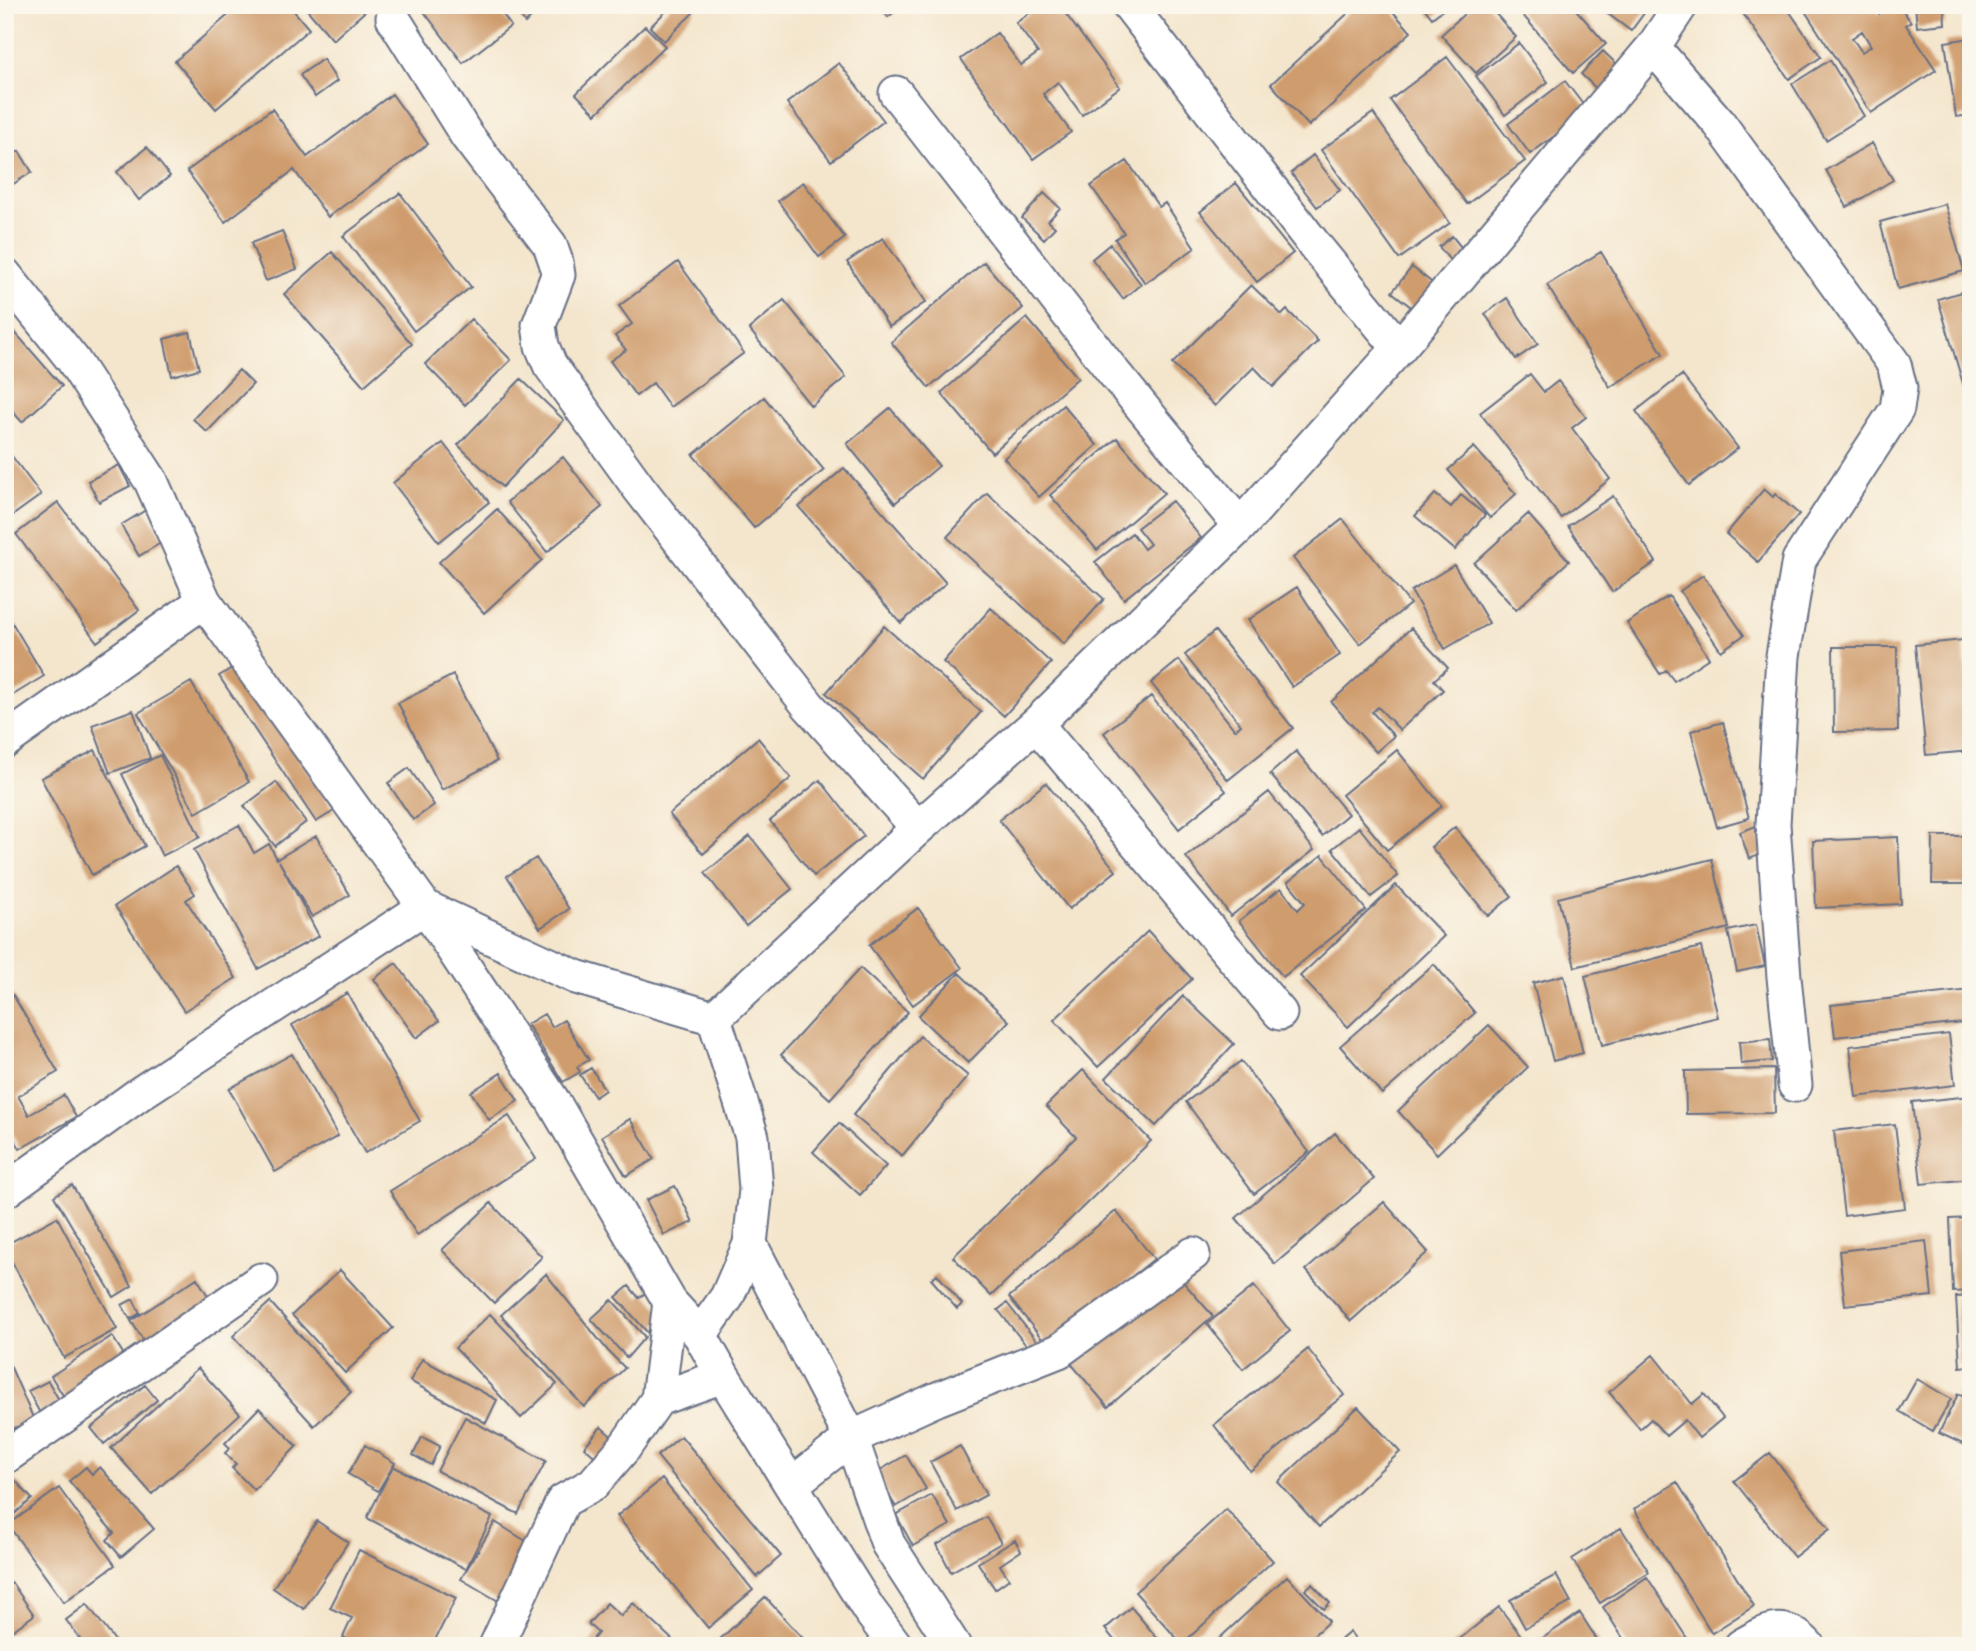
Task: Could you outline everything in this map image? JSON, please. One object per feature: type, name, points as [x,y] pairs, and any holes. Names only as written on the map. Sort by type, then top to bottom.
[{"type":"street","points":[[1129,5],[1315,247],[1399,348]]},
{"type":"street","points":[[714,1018],[918,828],[1036,724],[1240,526],[1399,348],[1653,47],[1681,5]]},
{"type":"street","points":[[393,18],[467,136],[550,245],[558,275],[539,326],[542,346],[550,365],[639,488],[808,705],[918,828]]},
{"type":"street","points":[[1653,47],[1719,124],[1855,310],[1894,364],[1900,388],[1898,410],[1799,560],[1783,656],[1773,824],[1795,1085]]},
{"type":"street","points":[[896,93],[1114,373],[1240,526]]},
{"type":"street","points":[[5,275],[73,360],[151,481],[204,601],[425,907],[552,1101],[670,1302],[700,1335],[790,1485],[869,1609],[896,1646]]},
{"type":"street","points":[[5,741],[204,601]]},
{"type":"street","points":[[1036,724],[1280,1013]]},
{"type":"street","points":[[425,907],[576,976],[714,1018]]},
{"type":"street","points":[[5,1191],[142,1093],[425,907]]},
{"type":"street","points":[[700,1335],[727,1297],[750,1244],[756,1189],[752,1137],[714,1018]]},
{"type":"street","points":[[750,1244],[851,1438],[888,1544],[954,1646]]},
{"type":"street","points":[[790,1485],[851,1438],[937,1399],[1059,1351],[1193,1254]]},
{"type":"street","points":[[5,1457],[261,1280]]},
{"type":"street","points":[[496,1646],[563,1501],[593,1484],[624,1448],[658,1399],[670,1302]]},
{"type":"street","points":[[658,1399],[723,1376]]},
{"type":"street","points":[[1741,1646],[1769,1630],[1798,1635],[1808,1646]]},
{"type":"building","points":[[230,5],[289,5],[309,29],[216,109],[175,61],[234,10]]},
{"type":"building","points":[[303,5],[372,5],[333,40]]},
{"type":"building","points":[[419,5],[496,5],[511,26],[463,63]]},
{"type":"building","points":[[511,5],[546,5],[525,23]]},
{"type":"building","points":[[672,5],[690,5],[695,11],[664,41],[650,27]]},
{"type":"building","points":[[879,5],[903,5],[888,17]]},
{"type":"building","points":[[1040,5],[1059,5],[1120,87],[1082,115],[1058,82],[1043,94],[1071,132],[1033,159],[961,59],[997,33],[1021,65],[1038,53],[1016,23]]},
{"type":"building","points":[[1357,5],[1387,5],[1411,32],[1309,126],[1271,84]]},
{"type":"building","points":[[1422,5],[1449,5],[1432,18]]},
{"type":"building","points":[[1474,5],[1488,5],[1516,37],[1476,73],[1441,35]]},
{"type":"building","points":[[1514,5],[1572,5],[1606,44],[1573,73]]},
{"type":"building","points":[[1596,5],[1650,5],[1631,31]]},
{"type":"building","points":[[1737,5],[1785,5],[1821,57],[1789,79]]},
{"type":"building","points":[[1801,5],[1873,5],[1879,14],[1884,11],[1880,5],[1899,5],[1911,22],[1906,25],[1936,70],[1871,113]],"holes":[[[1862,31],[1871,46],[1862,52],[1852,38]]]},
{"type":"building","points":[[1915,5],[1944,5],[1945,24],[1917,27]]},
{"type":"building","points":[[645,26],[665,46],[596,114],[576,94]]},
{"type":"building","points":[[1971,38],[1971,115],[1956,117],[1945,42]]},
{"type":"building","points":[[1519,43],[1548,82],[1505,115],[1476,76]]},
{"type":"building","points":[[1603,51],[1626,73],[1604,96],[1581,74]]},
{"type":"building","points":[[1447,57],[1525,161],[1467,204],[1390,100]]},
{"type":"building","points":[[323,59],[337,81],[315,97],[300,75]]},
{"type":"building","points":[[1830,60],[1864,116],[1826,140],[1792,84]]},
{"type":"building","points":[[839,63],[884,121],[831,161],[787,103]]},
{"type":"building","points":[[1565,81],[1588,111],[1530,154],[1508,124]]},
{"type":"building","points":[[392,94],[428,144],[328,217],[294,170],[225,222],[187,171],[272,109],[307,157]]},
{"type":"building","points":[[1373,113],[1450,223],[1399,259],[1321,150]]},
{"type":"building","points":[[1872,143],[1893,180],[1847,207],[1826,170]]},
{"type":"building","points":[[147,147],[170,176],[139,200],[117,172]]},
{"type":"building","points":[[19,151],[32,172],[10,186],[5,177],[5,160]]},
{"type":"building","points":[[1313,155],[1340,190],[1317,207],[1291,173]]},
{"type":"building","points":[[1127,161],[1159,207],[1165,203],[1195,248],[1145,283],[1115,239],[1124,233],[1091,186]]},
{"type":"building","points":[[803,182],[845,238],[819,257],[778,201]]},
{"type":"building","points":[[1236,183],[1293,253],[1257,282],[1200,212]]},
{"type":"building","points":[[400,193],[471,287],[414,331],[343,236]]},
{"type":"building","points":[[1044,193],[1060,208],[1048,221],[1055,227],[1044,239],[1022,218]]},
{"type":"building","points":[[1945,204],[1964,271],[1898,289],[1880,222]]},
{"type":"building","points":[[282,231],[297,269],[266,281],[251,243]]},
{"type":"building","points":[[1452,236],[1470,258],[1457,269],[1439,247]]},
{"type":"building","points":[[883,238],[926,302],[889,327],[847,262]]},
{"type":"building","points":[[1110,244],[1141,284],[1123,299],[1092,259]]},
{"type":"building","points":[[332,252],[412,344],[364,386],[284,294]]},
{"type":"building","points":[[1601,252],[1663,354],[1610,387],[1547,285]]},
{"type":"building","points":[[678,262],[744,353],[670,407],[653,383],[636,396],[610,361],[626,350],[615,336],[632,324],[619,306]]},
{"type":"building","points":[[984,262],[1023,308],[929,388],[891,342]]},
{"type":"building","points":[[1412,267],[1440,289],[1420,314],[1392,292]]},
{"type":"building","points":[[1251,285],[1282,315],[1287,310],[1318,341],[1273,387],[1254,367],[1215,406],[1172,364]]},
{"type":"building","points":[[1971,289],[1971,385],[1964,387],[1938,299]]},
{"type":"building","points":[[1507,298],[1538,344],[1516,359],[1485,314]]},
{"type":"building","points":[[784,300],[846,377],[811,406],[749,329]]},
{"type":"building","points":[[1027,318],[1078,378],[992,453],[941,393]]},
{"type":"building","points":[[471,319],[511,360],[465,405],[425,364]]},
{"type":"building","points":[[13,330],[62,386],[22,422],[5,403],[5,337]]},
{"type":"building","points":[[190,332],[199,369],[172,376],[164,339]]},
{"type":"building","points":[[239,370],[253,384],[207,432],[193,419]]},
{"type":"building","points":[[1530,374],[1544,392],[1558,381],[1586,417],[1572,428],[1610,479],[1561,518],[1480,413]]},
{"type":"building","points":[[1682,375],[1738,448],[1689,485],[1636,411]]},
{"type":"building","points":[[521,379],[564,420],[502,487],[458,445]]},
{"type":"building","points":[[764,397],[824,470],[754,528],[693,455]]},
{"type":"building","points":[[1063,405],[1097,445],[1039,497],[1004,458]]},
{"type":"building","points":[[890,408],[939,466],[895,503],[847,444]]},
{"type":"building","points":[[1117,438],[1164,493],[1097,550],[1050,495]]},
{"type":"building","points":[[443,443],[489,502],[439,542],[393,483]]},
{"type":"building","points":[[5,447],[41,495],[5,521]]},
{"type":"building","points":[[1474,447],[1516,494],[1490,518],[1448,470]]},
{"type":"building","points":[[563,457],[602,507],[547,552],[507,502]]},
{"type":"building","points":[[119,465],[130,486],[99,502],[88,481]]},
{"type":"building","points":[[844,468],[946,583],[901,623],[799,507]]},
{"type":"building","points":[[1764,489],[1773,497],[1775,494],[1799,514],[1758,562],[1726,534]]},
{"type":"building","points":[[987,493],[1104,599],[1064,644],[947,537]]},
{"type":"building","points":[[1435,494],[1451,507],[1461,495],[1485,515],[1455,550],[1415,516]]},
{"type":"building","points":[[1971,494],[1971,513],[1969,514],[1967,495]]},
{"type":"building","points":[[1613,496],[1656,562],[1612,592],[1568,526]]},
{"type":"building","points":[[1172,501],[1201,538],[1124,599],[1095,562],[1132,533],[1144,549],[1150,544],[1137,528]]},
{"type":"building","points":[[58,502],[139,610],[97,642],[16,534]]},
{"type":"building","points":[[497,509],[542,560],[484,613],[439,562]]},
{"type":"building","points":[[146,510],[164,541],[139,556],[121,525]]},
{"type":"building","points":[[1528,514],[1569,561],[1516,610],[1474,563]]},
{"type":"building","points":[[1343,519],[1410,604],[1360,644],[1293,558]]},
{"type":"building","points":[[1454,565],[1489,623],[1445,649],[1411,591]]},
{"type":"building","points":[[1703,575],[1744,635],[1721,651],[1680,591]]},
{"type":"building","points":[[1297,587],[1340,655],[1292,687],[1248,620]]},
{"type":"building","points":[[1669,596],[1709,658],[1674,681],[1666,670],[1660,674],[1627,623]]},
{"type":"building","points":[[991,608],[1051,663],[1004,716],[943,662]]},
{"type":"building","points":[[5,611],[44,676],[5,700]]},
{"type":"building","points":[[884,626],[981,712],[923,779],[826,693]]},
{"type":"building","points":[[1411,628],[1448,668],[1434,680],[1443,690],[1400,730],[1378,707],[1372,712],[1394,736],[1376,752],[1331,702]]},
{"type":"building","points":[[1215,631],[1293,728],[1228,780],[1151,683],[1179,660],[1235,730],[1241,725],[1185,655]]},
{"type":"building","points":[[1963,640],[1971,751],[1926,755],[1915,645]]},
{"type":"building","points":[[1833,647],[1897,647],[1898,731],[1834,732]]},
{"type":"building","points":[[237,665],[334,811],[316,822],[219,676]]},
{"type":"building","points":[[453,675],[497,761],[442,790],[398,703]]},
{"type":"building","points":[[191,682],[249,782],[196,813],[138,713]]},
{"type":"building","points":[[1151,696],[1226,791],[1179,829],[1104,733]]},
{"type":"building","points":[[133,710],[150,758],[110,773],[92,725]]},
{"type":"building","points":[[1723,722],[1749,818],[1717,827],[1691,731]]},
{"type":"building","points":[[758,738],[791,778],[703,854],[669,814]]},
{"type":"building","points":[[95,750],[145,846],[92,875],[41,778]]},
{"type":"building","points":[[1397,750],[1442,806],[1387,850],[1342,795]]},
{"type":"building","points":[[1296,751],[1348,814],[1322,836],[1270,774]]},
{"type":"building","points":[[160,755],[200,837],[162,856],[122,774]]},
{"type":"building","points":[[409,768],[434,805],[413,820],[388,783]]},
{"type":"building","points":[[820,780],[864,836],[814,876],[770,821]]},
{"type":"building","points":[[276,782],[306,822],[275,846],[244,806]]},
{"type":"building","points":[[1046,783],[1116,871],[1069,909],[999,820]]},
{"type":"building","points":[[1269,792],[1314,850],[1231,916],[1186,857]]},
{"type":"building","points":[[239,825],[254,853],[269,844],[277,859],[316,836],[350,895],[312,917],[279,861],[319,936],[258,969],[194,850]]},
{"type":"building","points":[[1756,826],[1765,853],[1749,859],[1740,832]]},
{"type":"building","points":[[1359,827],[1398,876],[1371,897],[1332,849]]},
{"type":"building","points":[[1455,827],[1512,896],[1488,916],[1431,847]]},
{"type":"building","points":[[750,836],[792,889],[746,926],[705,873]]},
{"type":"building","points":[[1933,836],[1971,836],[1971,884],[1932,884]]},
{"type":"building","points":[[1898,837],[1901,904],[1816,908],[1813,841]]},
{"type":"building","points":[[1322,855],[1366,910],[1283,977],[1239,921],[1281,888],[1298,910],[1305,903],[1288,882]]},
{"type":"building","points":[[536,858],[569,909],[540,928],[507,876]]},
{"type":"building","points":[[1712,859],[1729,928],[1575,967],[1558,898]]},
{"type":"building","points":[[176,866],[195,894],[186,900],[236,978],[184,1011],[115,906]]},
{"type":"building","points":[[1396,885],[1444,936],[1348,1027],[1300,976]]},
{"type":"building","points":[[918,908],[962,968],[913,1005],[869,945]]},
{"type":"building","points":[[1756,925],[1765,966],[1737,972],[1728,931]]},
{"type":"building","points":[[1148,931],[1192,979],[1098,1067],[1054,1020]]},
{"type":"building","points":[[1701,947],[1718,1017],[1602,1045],[1585,976]]},
{"type":"building","points":[[396,963],[439,1021],[416,1038],[374,979]]},
{"type":"building","points":[[1434,964],[1475,1013],[1382,1094],[1340,1046]]},
{"type":"building","points":[[860,968],[908,1012],[830,1099],[781,1055]]},
{"type":"building","points":[[959,973],[1009,1021],[968,1063],[918,1016]]},
{"type":"building","points":[[1564,975],[1583,1053],[1553,1061],[1533,983]]},
{"type":"building","points":[[1971,990],[1971,1022],[1835,1037],[1831,1005]]},
{"type":"building","points":[[347,993],[420,1121],[365,1153],[292,1025]]},
{"type":"building","points":[[13,995],[58,1072],[18,1096],[29,1115],[64,1095],[76,1117],[20,1149],[5,1122],[5,1000]]},
{"type":"building","points":[[1183,996],[1234,1044],[1156,1126],[1106,1078]]},
{"type":"building","points":[[544,1014],[552,1027],[564,1020],[589,1060],[577,1067],[580,1072],[563,1082],[527,1024]]},
{"type":"building","points":[[1489,1025],[1528,1067],[1437,1154],[1398,1111]]},
{"type":"building","points":[[1949,1034],[1955,1085],[1856,1097],[1850,1046]]},
{"type":"building","points":[[920,1036],[968,1076],[902,1156],[853,1115]]},
{"type":"building","points":[[1770,1039],[1772,1061],[1741,1064],[1739,1042]]},
{"type":"building","points":[[292,1054],[338,1136],[275,1172],[229,1089]]},
{"type":"building","points":[[1241,1061],[1309,1152],[1254,1194],[1186,1102]]},
{"type":"building","points":[[591,1068],[605,1090],[595,1097],[580,1075]]},
{"type":"building","points":[[1774,1069],[1775,1113],[1686,1114],[1685,1071]]},
{"type":"building","points":[[1083,1070],[1151,1141],[991,1296],[953,1257],[1076,1137],[1046,1106]]},
{"type":"building","points":[[501,1073],[518,1101],[489,1120],[471,1092]]},
{"type":"building","points":[[1971,1096],[1971,1179],[1921,1184],[1912,1102]]},
{"type":"building","points":[[509,1116],[536,1159],[417,1235],[390,1191]]},
{"type":"building","points":[[630,1119],[654,1159],[626,1176],[602,1136]]},
{"type":"building","points":[[839,1123],[886,1166],[860,1195],[813,1152]]},
{"type":"building","points":[[1895,1124],[1905,1208],[1844,1216],[1834,1131]]},
{"type":"building","points":[[1335,1133],[1374,1179],[1275,1264],[1236,1218]]},
{"type":"building","points":[[72,1185],[132,1286],[114,1297],[54,1196]]},
{"type":"building","points":[[675,1186],[693,1222],[664,1235],[646,1200]]},
{"type":"building","points":[[1384,1202],[1428,1252],[1351,1321],[1306,1270]]},
{"type":"building","points":[[491,1203],[542,1257],[494,1303],[442,1250]]},
{"type":"building","points":[[1116,1211],[1154,1259],[1047,1345],[1009,1297]]},
{"type":"building","points":[[57,1217],[117,1329],[64,1358],[5,1249],[5,1245]]},
{"type":"building","points":[[1971,1218],[1971,1291],[1953,1292],[1950,1219]]},
{"type":"building","points":[[1926,1241],[1932,1296],[1845,1305],[1839,1251]]},
{"type":"building","points":[[1172,1269],[1213,1316],[1108,1407],[1068,1360]]},
{"type":"building","points":[[340,1270],[393,1328],[345,1373],[292,1315]]},
{"type":"building","points":[[546,1274],[625,1368],[584,1407],[501,1315]]},
{"type":"building","points":[[937,1274],[962,1304],[957,1309],[931,1279]]},
{"type":"building","points":[[197,1278],[213,1304],[148,1347],[131,1321]]},
{"type":"building","points":[[629,1286],[639,1298],[645,1293],[661,1311],[660,1322],[648,1333],[616,1297]]},
{"type":"building","points":[[1254,1286],[1290,1331],[1243,1369],[1207,1324]]},
{"type":"building","points":[[1971,1296],[1971,1366],[1960,1367],[1956,1297]]},
{"type":"building","points":[[133,1299],[140,1313],[130,1319],[122,1305]]},
{"type":"building","points":[[612,1300],[645,1337],[627,1358],[591,1319]]},
{"type":"building","points":[[270,1302],[351,1392],[314,1426],[233,1336]]},
{"type":"building","points":[[1007,1303],[1042,1348],[1033,1354],[998,1310]]},
{"type":"building","points":[[490,1314],[557,1384],[521,1418],[455,1348]]},
{"type":"building","points":[[112,1336],[131,1366],[69,1405],[51,1376]]},
{"type":"building","points":[[1308,1349],[1344,1395],[1250,1471],[1214,1425]]},
{"type":"building","points":[[5,1354],[34,1420],[5,1432]]},
{"type":"building","points":[[1653,1355],[1692,1404],[1704,1394],[1723,1418],[1699,1438],[1685,1420],[1666,1436],[1651,1419],[1640,1429],[1609,1392]]},
{"type":"building","points":[[422,1359],[497,1400],[486,1423],[410,1381]]},
{"type":"building","points":[[198,1368],[240,1414],[152,1494],[111,1448]]},
{"type":"building","points":[[1917,1379],[1951,1399],[1933,1431],[1899,1411]]},
{"type":"building","points":[[48,1381],[62,1405],[42,1417],[28,1391]]},
{"type":"building","points":[[145,1385],[157,1400],[104,1444],[91,1428]]},
{"type":"building","points":[[1958,1394],[1971,1400],[1971,1437],[1967,1446],[1939,1433]]},
{"type":"building","points":[[1358,1407],[1400,1452],[1319,1527],[1278,1482]]},
{"type":"building","points":[[259,1408],[297,1446],[254,1490],[232,1468],[236,1464],[225,1453],[230,1448],[225,1443]]},
{"type":"building","points":[[465,1417],[546,1461],[518,1514],[437,1471]]},
{"type":"building","points":[[601,1427],[618,1442],[601,1462],[584,1447]]},
{"type":"building","points":[[681,1436],[781,1556],[757,1577],[657,1456]]},
{"type":"building","points":[[422,1437],[440,1446],[431,1465],[413,1455]]},
{"type":"building","points":[[365,1445],[395,1463],[378,1491],[348,1474]]},
{"type":"building","points":[[960,1446],[986,1495],[957,1511],[930,1462]]},
{"type":"building","points":[[1770,1453],[1830,1529],[1794,1557],[1734,1481]]},
{"type":"building","points":[[906,1455],[926,1489],[896,1507],[875,1473]]},
{"type":"building","points":[[393,1466],[492,1517],[466,1569],[367,1518]]},
{"type":"building","points":[[86,1467],[92,1474],[100,1467],[154,1529],[121,1557],[107,1540],[114,1533],[69,1481]]},
{"type":"building","points":[[662,1479],[753,1590],[708,1628],[617,1516]]},
{"type":"building","points":[[15,1480],[32,1499],[5,1522],[5,1489]]},
{"type":"building","points":[[1677,1482],[1754,1606],[1712,1633],[1634,1509]]},
{"type":"building","points":[[59,1488],[115,1565],[64,1602],[8,1525]]},
{"type":"building","points":[[932,1495],[950,1525],[913,1546],[896,1515]]},
{"type":"building","points":[[1226,1509],[1273,1561],[1182,1644],[1135,1592]]},
{"type":"building","points":[[986,1517],[1001,1543],[951,1572],[937,1545]]},
{"type":"building","points":[[317,1521],[348,1542],[304,1609],[273,1588]]},
{"type":"building","points":[[495,1522],[534,1546],[500,1602],[461,1579]]},
{"type":"building","points":[[1621,1528],[1649,1572],[1600,1603],[1572,1559]]},
{"type":"building","points":[[1015,1540],[1021,1551],[1000,1565],[1009,1579],[995,1589],[978,1563]]},
{"type":"building","points":[[359,1550],[456,1598],[432,1646],[360,1646],[343,1637],[352,1618],[330,1608]]},
{"type":"building","points":[[1556,1575],[1571,1602],[1525,1628],[1510,1600]]},
{"type":"building","points":[[1287,1576],[1329,1621],[1302,1646],[1211,1646]]},
{"type":"building","points":[[1647,1577],[1692,1646],[1628,1646],[1603,1607]]},
{"type":"building","points":[[12,1583],[34,1615],[5,1636],[5,1588]]},
{"type":"building","points":[[1312,1584],[1330,1603],[1324,1609],[1305,1590]]},
{"type":"building","points":[[765,1597],[810,1646],[716,1646],[715,1644]]},
{"type":"building","points":[[607,1603],[621,1616],[633,1603],[679,1646],[587,1646],[598,1633],[588,1624]]},
{"type":"building","points":[[87,1604],[119,1646],[85,1646],[66,1620]]},
{"type":"building","points":[[1131,1607],[1158,1639],[1150,1646],[1119,1646],[1105,1629]]},
{"type":"building","points":[[1499,1607],[1523,1638],[1513,1646],[1451,1646]]},
{"type":"building","points":[[1580,1613],[1601,1646],[1531,1646]]},
{"type":"building","points":[[1350,1632],[1361,1646],[1333,1646]]}]
